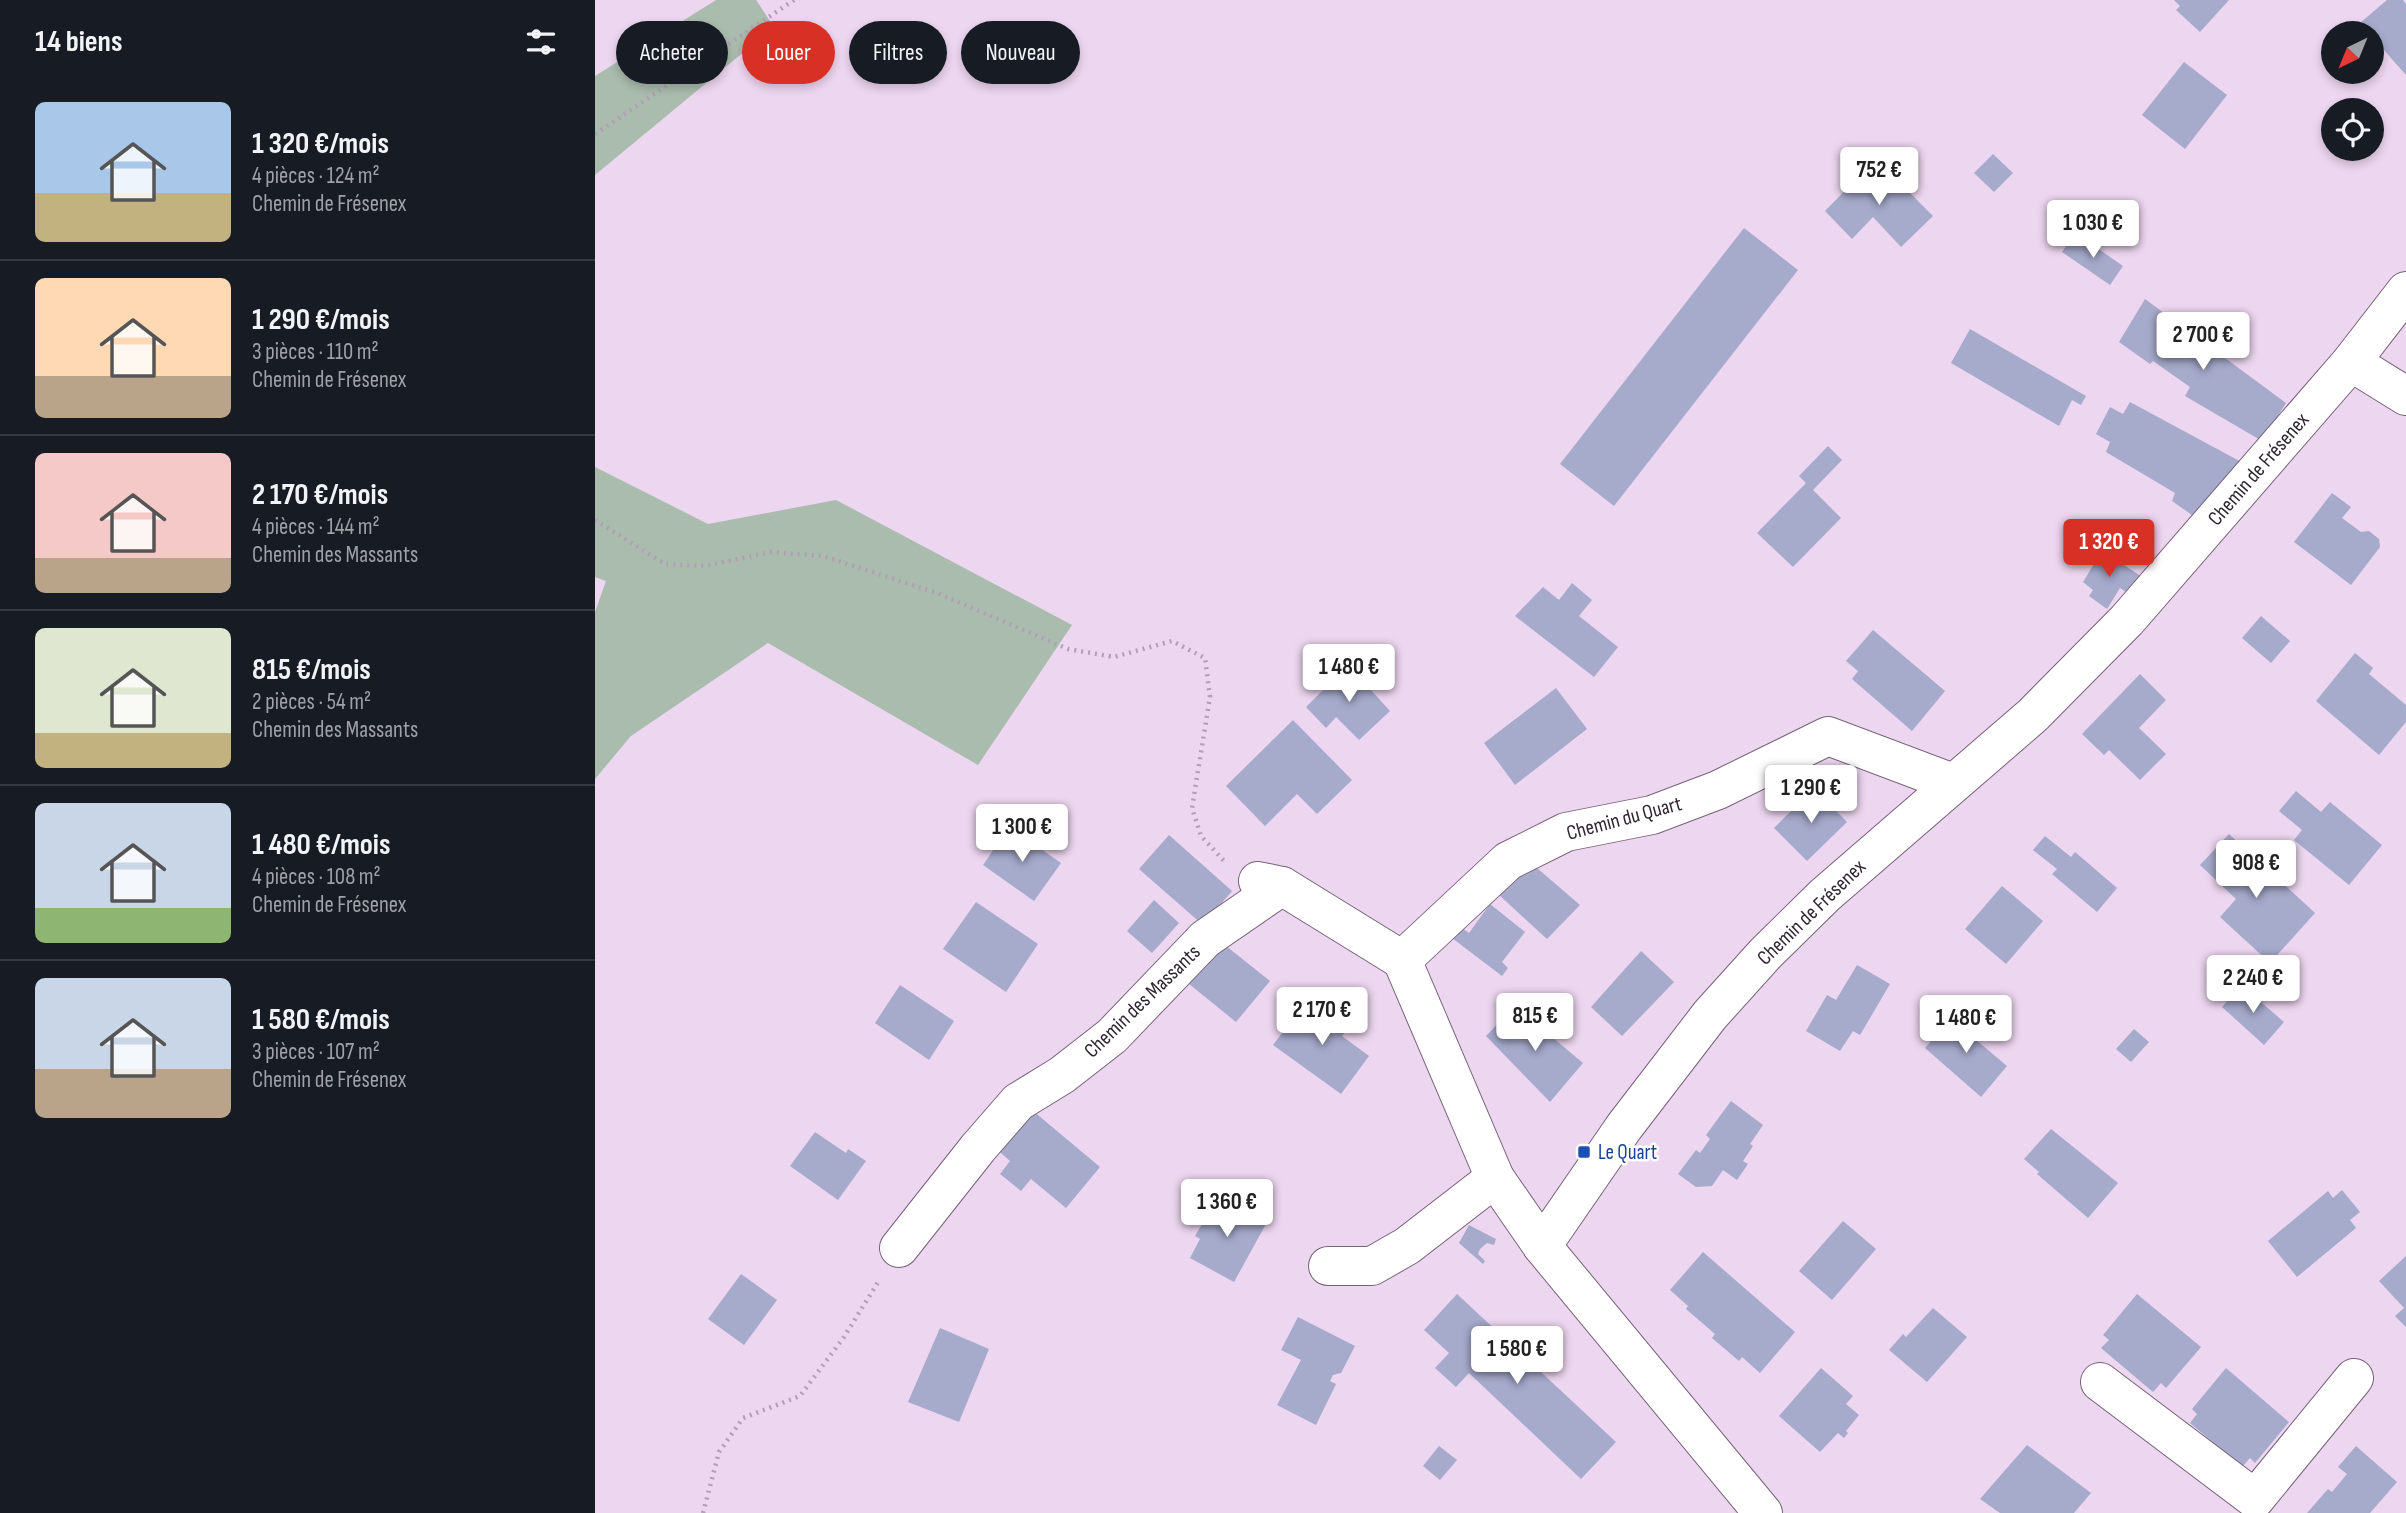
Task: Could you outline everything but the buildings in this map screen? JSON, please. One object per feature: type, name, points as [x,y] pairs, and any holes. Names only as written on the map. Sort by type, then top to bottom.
[{"type":"street","name":"Chemin de Frésenex","points":[[1542,1246],[1624,1127],[1710,1015],[1766,953],[1825,895],[2033,715],[2127,620],[2351,362],[2406,291]]},
{"type":"street","points":[[2351,362],[2406,396]]},
{"type":"street","name":"Chemin du Quart","points":[[1402,960],[1508,861],[1566,832],[1652,815],[1718,790],[1828,736],[1953,783]]},
{"type":"street","points":[[1265,883],[1402,960],[1495,1178],[1542,1246],[1763,1513]]},
{"type":"street","name":"Chemin des Massants","points":[[899,1248],[1018,1102],[1062,1075],[1112,1036],[1205,939],[1265,883]]},
{"type":"street","points":[[1328,1266],[1372,1266],[1407,1246],[1495,1178]]},
{"type":"street","points":[[2100,1382],[2255,1499],[2354,1378]]},
{"type":"path","points":[[595,134],[794,0]]},
{"type":"path","points":[[595,520],[665,564],[704,566],[771,552],[823,556],[937,593],[1068,649],[1114,657],[1172,640],[1205,658],[1210,697],[1192,808],[1201,836],[1223,861],[1265,883]]},
{"type":"path","points":[[703,1513],[719,1452],[743,1418],[800,1396],[844,1337],[899,1248]]},
{"type":"green space","points":[[716,0],[756,0],[770,21],[742,21],[742,53],[728,65],[728,21],[683,21]]},
{"type":"green space","points":[[616,63],[616,84],[705,84],[595,175],[595,76]]},
{"type":"green space","points":[[595,467],[708,524],[836,500],[1072,625],[978,765],[768,643],[631,736],[595,779],[595,612],[606,581],[595,577]]},
{"type":"place","name":"Le Quart","points":[[1584,1152]]}]
